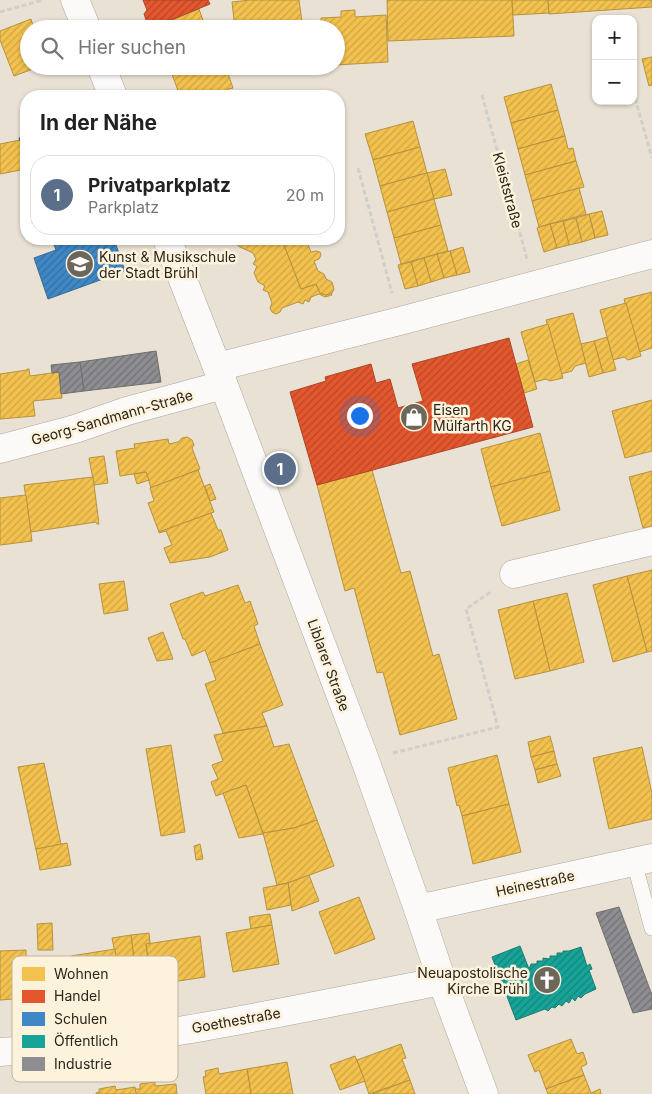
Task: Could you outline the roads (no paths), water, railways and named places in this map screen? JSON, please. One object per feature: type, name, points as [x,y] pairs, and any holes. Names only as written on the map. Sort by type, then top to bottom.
[{"type":"street","points":[[75,0],[83,20]]},
{"type":"street","points":[[105,75],[111,90]]},
{"type":"street","name":"Liblarer Straße","points":[[169,245],[365,760],[442,981],[484,1094]]},
{"type":"street","points":[[220,376],[400,321],[652,254]]},
{"type":"street","name":"Georg-Sandmann-Straße","points":[[0,449],[75,429],[220,376]]},
{"type":"street","points":[[514,574],[652,541]]},
{"type":"street","name":"Heinestraße","points":[[418,909],[643,860]]},
{"type":"street","name":"Goethestraße","points":[[178,1030],[442,981]]},
{"type":"lane","points":[[643,860],[652,928]]},
{"type":"place","name":"Kunst & Musikschule der Stadt Brühl","points":[[80,264]]},
{"type":"place","name":"Eisen Mülfarth KG","points":[[414,417]]},
{"type":"place","name":"Privatparkplatz","points":[[280,469]]},
{"type":"place","name":"Neuapostolische Kirche Brühl","points":[[547,980]]}]
